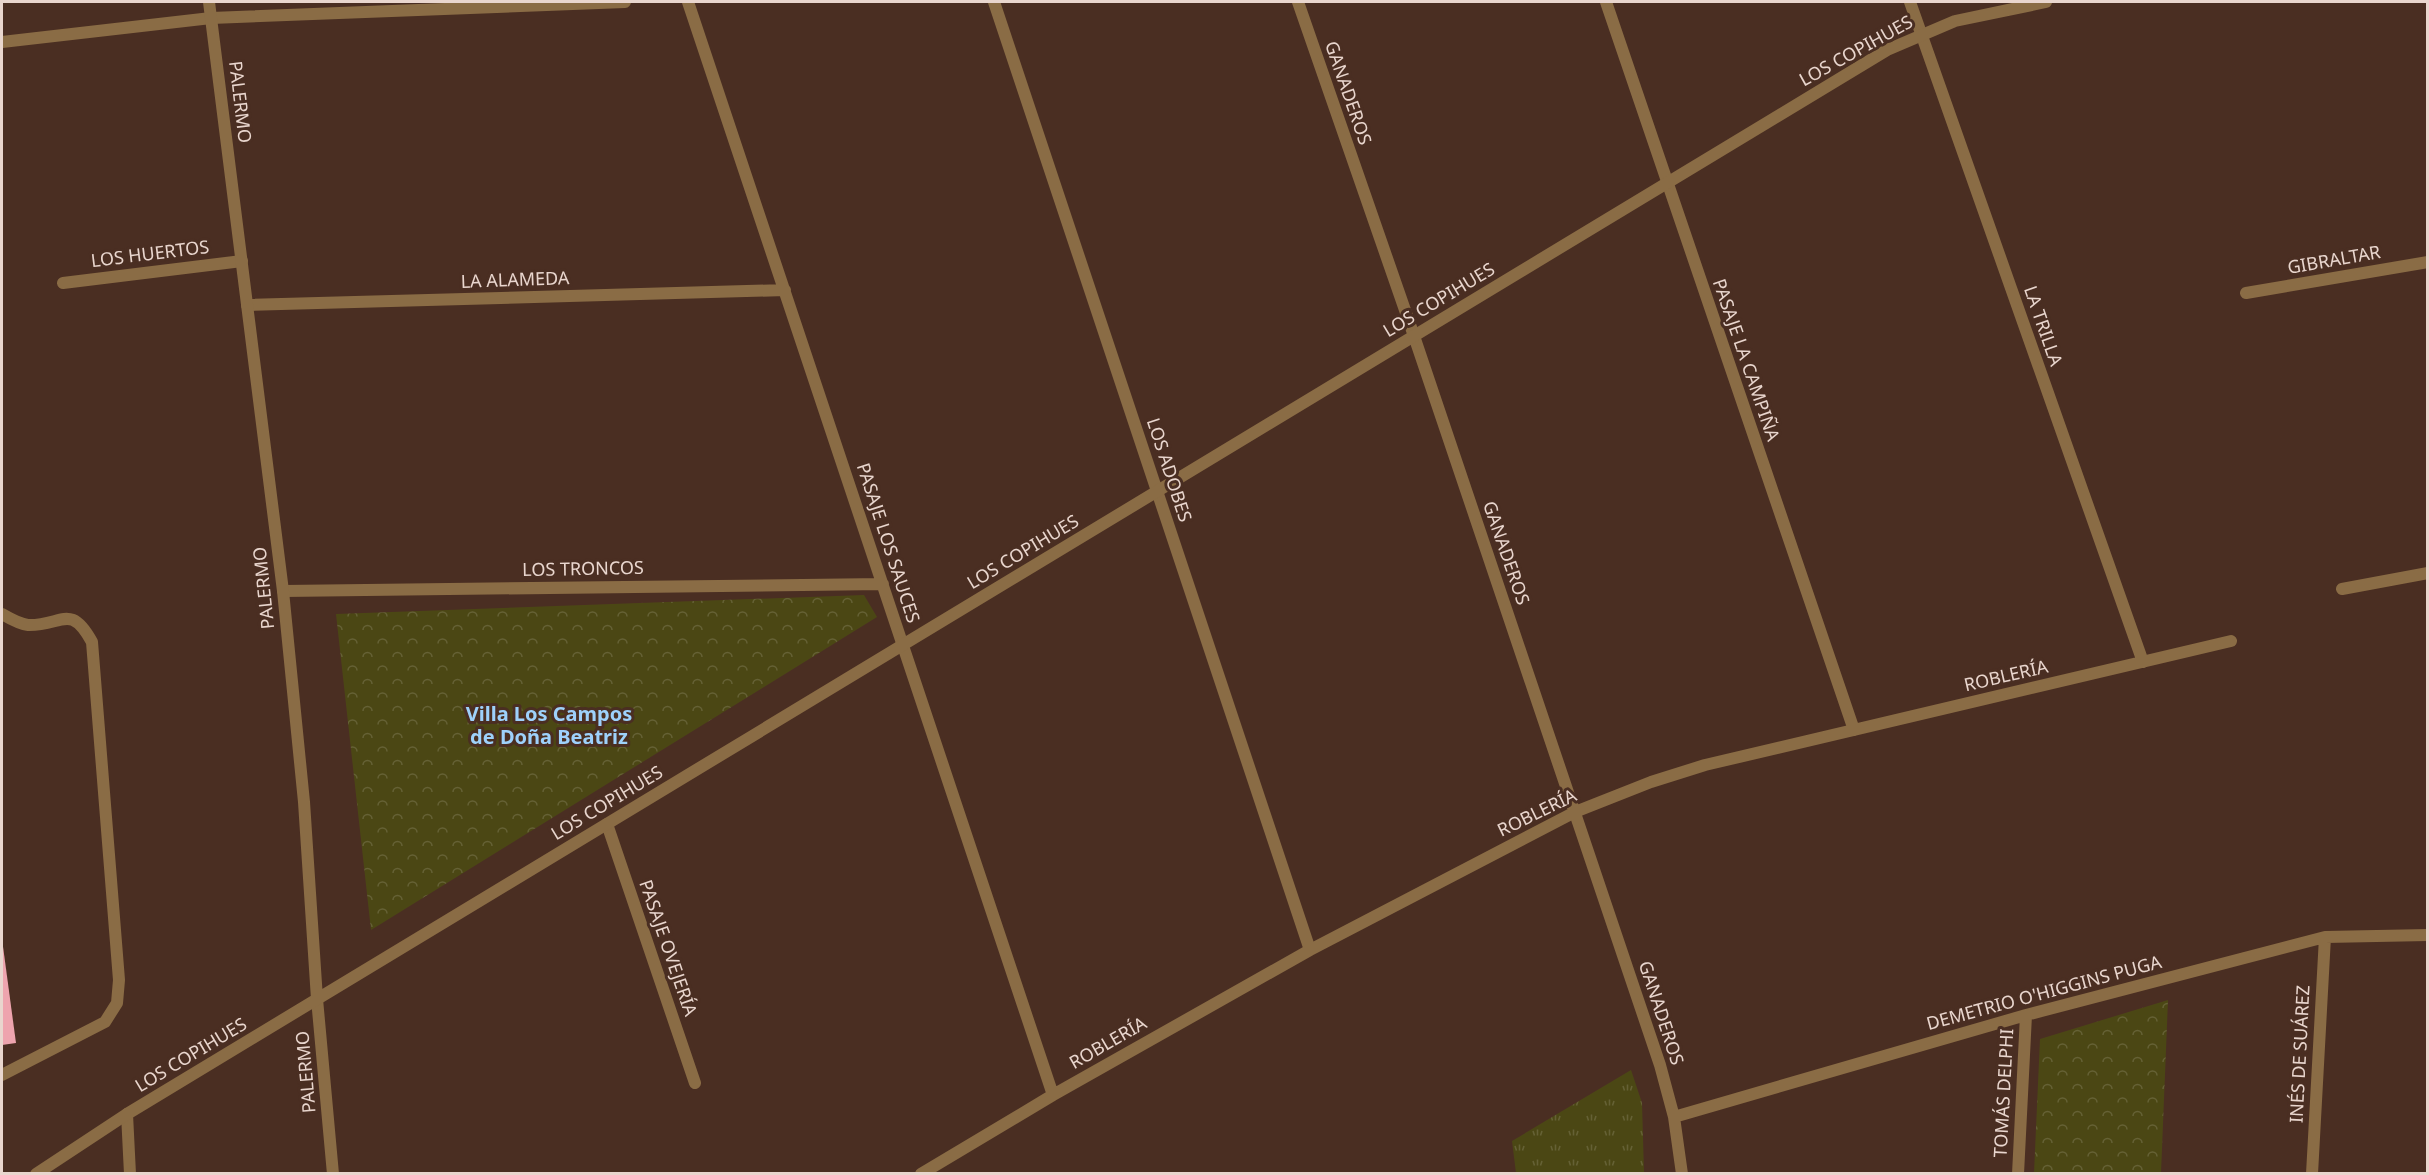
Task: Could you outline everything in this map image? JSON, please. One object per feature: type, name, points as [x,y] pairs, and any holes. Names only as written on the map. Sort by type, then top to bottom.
[{"type":"street","name":"PALERMO","points":[[209,2],[284,591],[304,802],[333,1173]]},
{"type":"street","points":[[2,42],[211,18],[625,2]]},
{"type":"street","name":"PASAJE LOS SAUCES","points":[[688,2],[1053,1095]]},
{"type":"street","name":"LOS ADOBES","points":[[994,2],[1310,950]]},
{"type":"street","name":"GANADEROS","points":[[1298,2],[1414,336],[1660,1065],[1674,1117],[1682,1173]]},
{"type":"street","name":"PASAJE LA CAMPIÑA","points":[[1606,2],[1854,730]]},
{"type":"street","name":"LA TRILLA","points":[[1910,2],[2142,662]]},
{"type":"street","name":"LOS COPIHUES","points":[[36,1173],[127,1114],[1887,50],[1955,21],[2046,2]]},
{"type":"street","name":"LOS HUERTOS","points":[[63,283],[242,261]]},
{"type":"street","name":"GIBRALTAR","points":[[2246,293],[2427,262]]},
{"type":"street","name":"LA ALAMEDA","points":[[247,305],[785,290]]},
{"type":"street","points":[[2342,589],[2427,573]]},
{"type":"street","name":"LOS TRONCOS","points":[[284,591],[883,584]]},
{"type":"street","points":[[2,614],[27,625],[67,618],[83,626],[92,642],[119,980],[117,1003],[105,1022],[2,1075]]},
{"type":"street","name":"ROBLERÍA","points":[[921,1173],[1053,1095],[1310,950],[1575,812],[1652,782],[1705,765],[2231,641]]},
{"type":"street","name":"PASAJE OVEJERÍA","points":[[607,824],[695,1083]]},
{"type":"street","name":"DEMETRIO O'HIGGINS PUGA","points":[[1674,1117],[2026,1015],[2325,938],[2427,935]]},
{"type":"street","name":"INÉS DE SUÁREZ","points":[[2312,1173],[2325,938]]},
{"type":"street","name":"TOMÁS DELPHI","points":[[2018,1173],[2026,1015]]},
{"type":"street","points":[[127,1114],[130,1173]]},
{"type":"green space","points":[[864,595],[877,617],[371,930],[336,614]]},
{"type":"green space","points":[[2168,1000],[2161,1173],[2034,1173],[2040,1039]]},
{"type":"green space","points":[[1631,1070],[1642,1103],[1644,1173],[1516,1173],[1512,1141]]},
{"type":"building","points":[[2,939],[16,1043],[2,1045]]},
{"type":"district","name":"Villa Los Campos de Doña Beatriz","points":[[549,726]]}]
